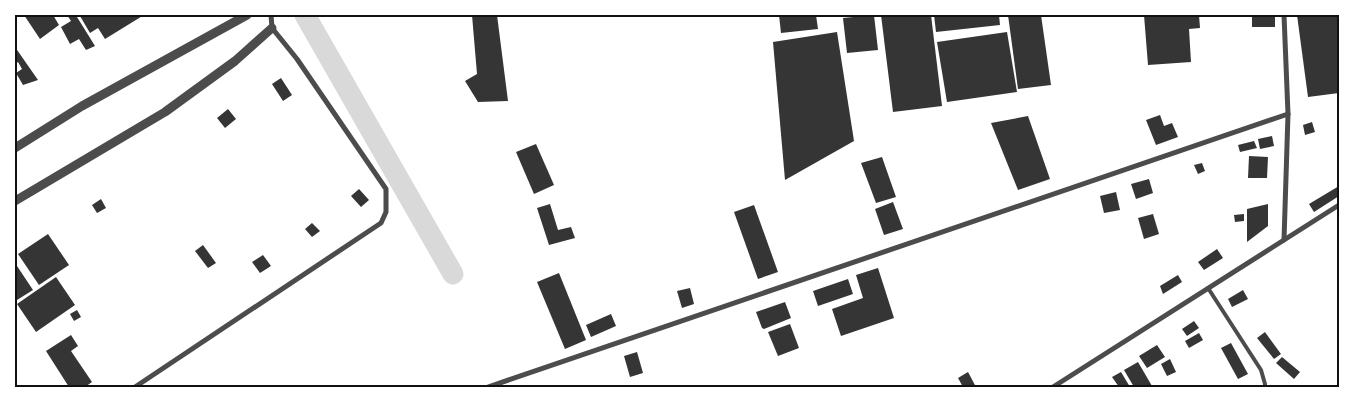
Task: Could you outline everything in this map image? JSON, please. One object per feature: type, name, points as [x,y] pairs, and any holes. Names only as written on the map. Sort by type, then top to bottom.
[{"type":"street","points":[[15,148],[82,106],[247,15]]},
{"type":"street","points":[[135,387],[381,223],[386,212],[386,189],[297,59],[272,28],[270,15]]},
{"type":"street","points":[[1284,15],[1288,114],[1284,240]]},
{"type":"street","points":[[15,202],[165,112],[235,61],[272,28]]},
{"type":"street","points":[[488,387],[1288,114]]},
{"type":"street","points":[[1053,387],[1339,205]]},
{"type":"lane","points":[[1208,288],[1261,370],[1265,387]]},
{"type":"building","points":[[24,15],[53,15],[59,25],[40,39]]},
{"type":"building","points":[[67,15],[144,15],[105,39],[98,28],[90,33],[80,16],[77,17],[95,46],[86,50],[79,39],[70,44],[61,27],[71,21]]},
{"type":"building","points":[[472,15],[497,15],[508,101],[478,102],[465,81],[477,74]]},
{"type":"building","points":[[779,15],[816,15],[818,29],[781,33]]},
{"type":"building","points":[[874,15],[878,50],[847,53],[843,18]]},
{"type":"building","points":[[881,15],[931,15],[942,106],[893,112]]},
{"type":"building","points":[[934,15],[999,15],[1000,25],[936,32]]},
{"type":"building","points":[[1008,15],[1041,15],[1051,85],[1018,89]]},
{"type":"building","points":[[1144,15],[1199,15],[1200,28],[1189,29],[1191,62],[1148,65]]},
{"type":"building","points":[[1252,15],[1275,15],[1275,27],[1252,27]]},
{"type":"building","points":[[1297,15],[1339,15],[1339,93],[1308,97]]},
{"type":"building","points":[[837,32],[854,141],[785,180],[773,42]]},
{"type":"building","points":[[1007,32],[1017,92],[947,102],[937,42]]},
{"type":"building","points":[[15,47],[38,80],[23,85],[16,73],[22,69],[18,62],[15,64]]},
{"type":"building","points":[[281,78],[292,95],[283,101],[272,84]]},
{"type":"building","points":[[228,109],[236,119],[225,128],[217,118]]},
{"type":"building","points":[[1160,115],[1164,126],[1172,123],[1178,137],[1156,145],[1146,120]]},
{"type":"building","points":[[1028,116],[1050,179],[1018,190],[991,123]]},
{"type":"building","points":[[1312,122],[1315,132],[1305,135],[1303,125]]},
{"type":"building","points":[[1272,136],[1274,146],[1260,149],[1258,139]]},
{"type":"building","points":[[1254,141],[1257,148],[1240,152],[1238,145]]},
{"type":"building","points":[[536,144],[554,185],[534,194],[516,152]]},
{"type":"building","points":[[1249,156],[1268,157],[1267,178],[1248,178]]},
{"type":"building","points":[[882,157],[896,197],[876,203],[861,163]]},
{"type":"building","points":[[1202,163],[1205,171],[1198,174],[1194,165]]},
{"type":"building","points":[[1149,179],[1153,193],[1136,199],[1131,184]]},
{"type":"building","points":[[1339,186],[1339,196],[1314,212],[1309,204]]},
{"type":"building","points":[[359,189],[369,200],[361,207],[351,196]]},
{"type":"building","points":[[1116,192],[1120,210],[1104,213],[1100,196]]},
{"type":"building","points":[[101,199],[106,208],[97,213],[92,205]]},
{"type":"building","points":[[893,202],[903,229],[884,235],[875,209]]},
{"type":"building","points":[[550,204],[558,230],[571,227],[575,238],[549,245],[537,208]]},
{"type":"building","points":[[1268,204],[1268,226],[1247,242],[1247,209]]},
{"type":"building","points":[[754,205],[778,272],[758,279],[734,212]]},
{"type":"building","points":[[1153,214],[1159,234],[1144,239],[1138,218]]},
{"type":"building","points":[[1244,214],[1244,221],[1235,222],[1234,215]]},
{"type":"building","points":[[312,223],[320,231],[312,237],[305,229]]},
{"type":"building","points":[[48,234],[69,265],[39,285],[18,254]]},
{"type":"building","points":[[203,245],[216,263],[208,268],[195,251]]},
{"type":"building","points":[[1217,249],[1223,258],[1204,270],[1198,262]]},
{"type":"building","points":[[263,255],[271,266],[260,273],[252,262]]},
{"type":"building","points":[[15,263],[33,290],[17,300],[15,297]]},
{"type":"building","points":[[878,268],[894,318],[841,336],[832,309],[863,298],[856,275]]},
{"type":"building","points":[[559,273],[586,340],[565,349],[537,282]]},
{"type":"building","points":[[1178,275],[1182,282],[1163,294],[1160,286]]},
{"type":"building","points":[[56,277],[75,305],[36,332],[17,304]]},
{"type":"building","points":[[848,279],[853,294],[818,306],[813,291]]},
{"type":"building","points":[[690,288],[694,304],[682,308],[677,291]]},
{"type":"building","points":[[1243,290],[1248,299],[1232,307],[1228,299]]},
{"type":"building","points":[[785,302],[791,318],[764,329],[762,328],[756,312]]},
{"type":"building","points":[[77,310],[81,317],[74,321],[70,314]]},
{"type":"building","points":[[611,314],[616,326],[591,337],[586,325]]},
{"type":"building","points":[[1194,321],[1199,328],[1187,336],[1182,329]]},
{"type":"building","points":[[790,324],[799,348],[778,356],[768,332]]},
{"type":"building","points":[[1265,332],[1281,354],[1274,359],[1257,338]]},
{"type":"building","points":[[1199,333],[1203,340],[1189,348],[1185,341]]},
{"type":"building","points":[[71,335],[78,346],[71,351],[92,382],[85,387],[69,387],[46,351]]},
{"type":"building","points":[[1231,343],[1248,374],[1238,379],[1221,348]]},
{"type":"building","points":[[1157,345],[1165,357],[1147,368],[1139,356]]},
{"type":"building","points":[[637,352],[643,373],[630,377],[624,356]]},
{"type":"building","points":[[1282,357],[1300,372],[1294,379],[1276,363]]},
{"type":"building","points":[[1170,359],[1176,372],[1167,376],[1161,364]]},
{"type":"building","points":[[1138,362],[1151,387],[1134,387],[1124,370]]},
{"type":"building","points":[[968,372],[976,387],[963,387],[958,378]]},
{"type":"building","points":[[1121,372],[1130,387],[1119,387],[1112,377]]},
{"type":"waterway","points":[[305,15],[453,274]]}]
